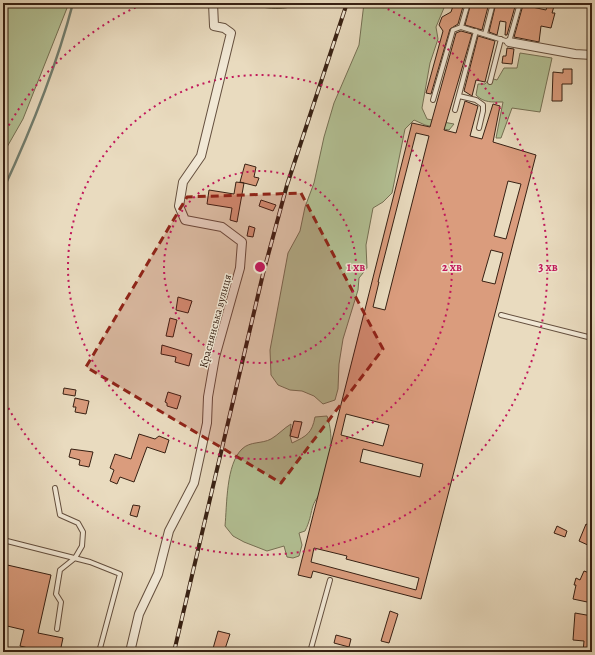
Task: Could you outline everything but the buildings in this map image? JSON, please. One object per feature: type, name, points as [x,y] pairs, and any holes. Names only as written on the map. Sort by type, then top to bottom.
[{"type":"street","name":"Краснянська вулиця","points":[[130,652],[139,614],[158,574],[169,531],[194,483],[207,422],[208,397],[215,357],[240,268],[242,242],[222,227],[185,220],[179,206],[184,182],[200,156],[231,33],[224,28],[214,26],[213,3]]},
{"type":"street","points":[[505,40],[574,54],[592,55]]},
{"type":"lane","points":[[461,27],[468,3]]},
{"type":"lane","points":[[485,34],[493,3]]},
{"type":"lane","points":[[490,82],[520,3]]},
{"type":"lane","points":[[433,100],[453,30],[461,27],[505,40]]},
{"type":"lane","points":[[455,110],[476,31]]},
{"type":"lane","points":[[459,96],[476,100],[483,105],[479,128]]},
{"type":"lane","points":[[502,315],[592,338]]},
{"type":"lane","points":[[55,488],[57,509],[60,515],[78,523],[83,532],[82,546],[75,558],[60,570],[56,594],[61,602],[57,629]]},
{"type":"lane","points":[[3,540],[75,558],[120,574],[99,652]]},
{"type":"lane","points":[[310,652],[330,580]]},
{"type":"highlighted area","points":[[301,193],[383,349],[281,483],[86,367],[187,197]]},
{"type":"green space","points":[[3,3],[69,3],[23,119],[3,154]]},
{"type":"green space","points":[[244,3],[298,3],[286,8],[271,8]]},
{"type":"green space","points":[[364,3],[446,3],[436,27],[438,39],[430,63],[422,108],[427,119],[454,124],[449,130],[425,125],[414,120],[405,129],[392,193],[383,202],[373,208],[366,245],[367,268],[359,278],[358,290],[343,339],[339,364],[338,389],[335,400],[323,404],[314,396],[302,391],[290,390],[278,385],[271,375],[270,350],[288,253],[300,231],[305,207],[314,183],[324,137],[334,103],[359,45]]},
{"type":"green space","points":[[520,53],[552,58],[540,112],[512,108],[501,138],[496,138],[503,102],[488,102],[479,98],[476,95],[478,84],[485,84],[490,78],[497,80],[504,68],[517,68]]},
{"type":"green space","points":[[327,416],[331,433],[331,442],[327,487],[314,504],[305,531],[299,533],[302,545],[299,556],[293,558],[287,557],[284,546],[267,551],[233,536],[225,526],[228,485],[233,464],[242,449],[245,446],[271,439],[291,424],[290,436],[292,443],[308,433],[312,427],[315,417]]},
{"type":"waterway","points":[[3,190],[51,75],[73,3]]},
{"type":"railway","points":[[174,652],[263,274],[287,185],[347,3]]}]
